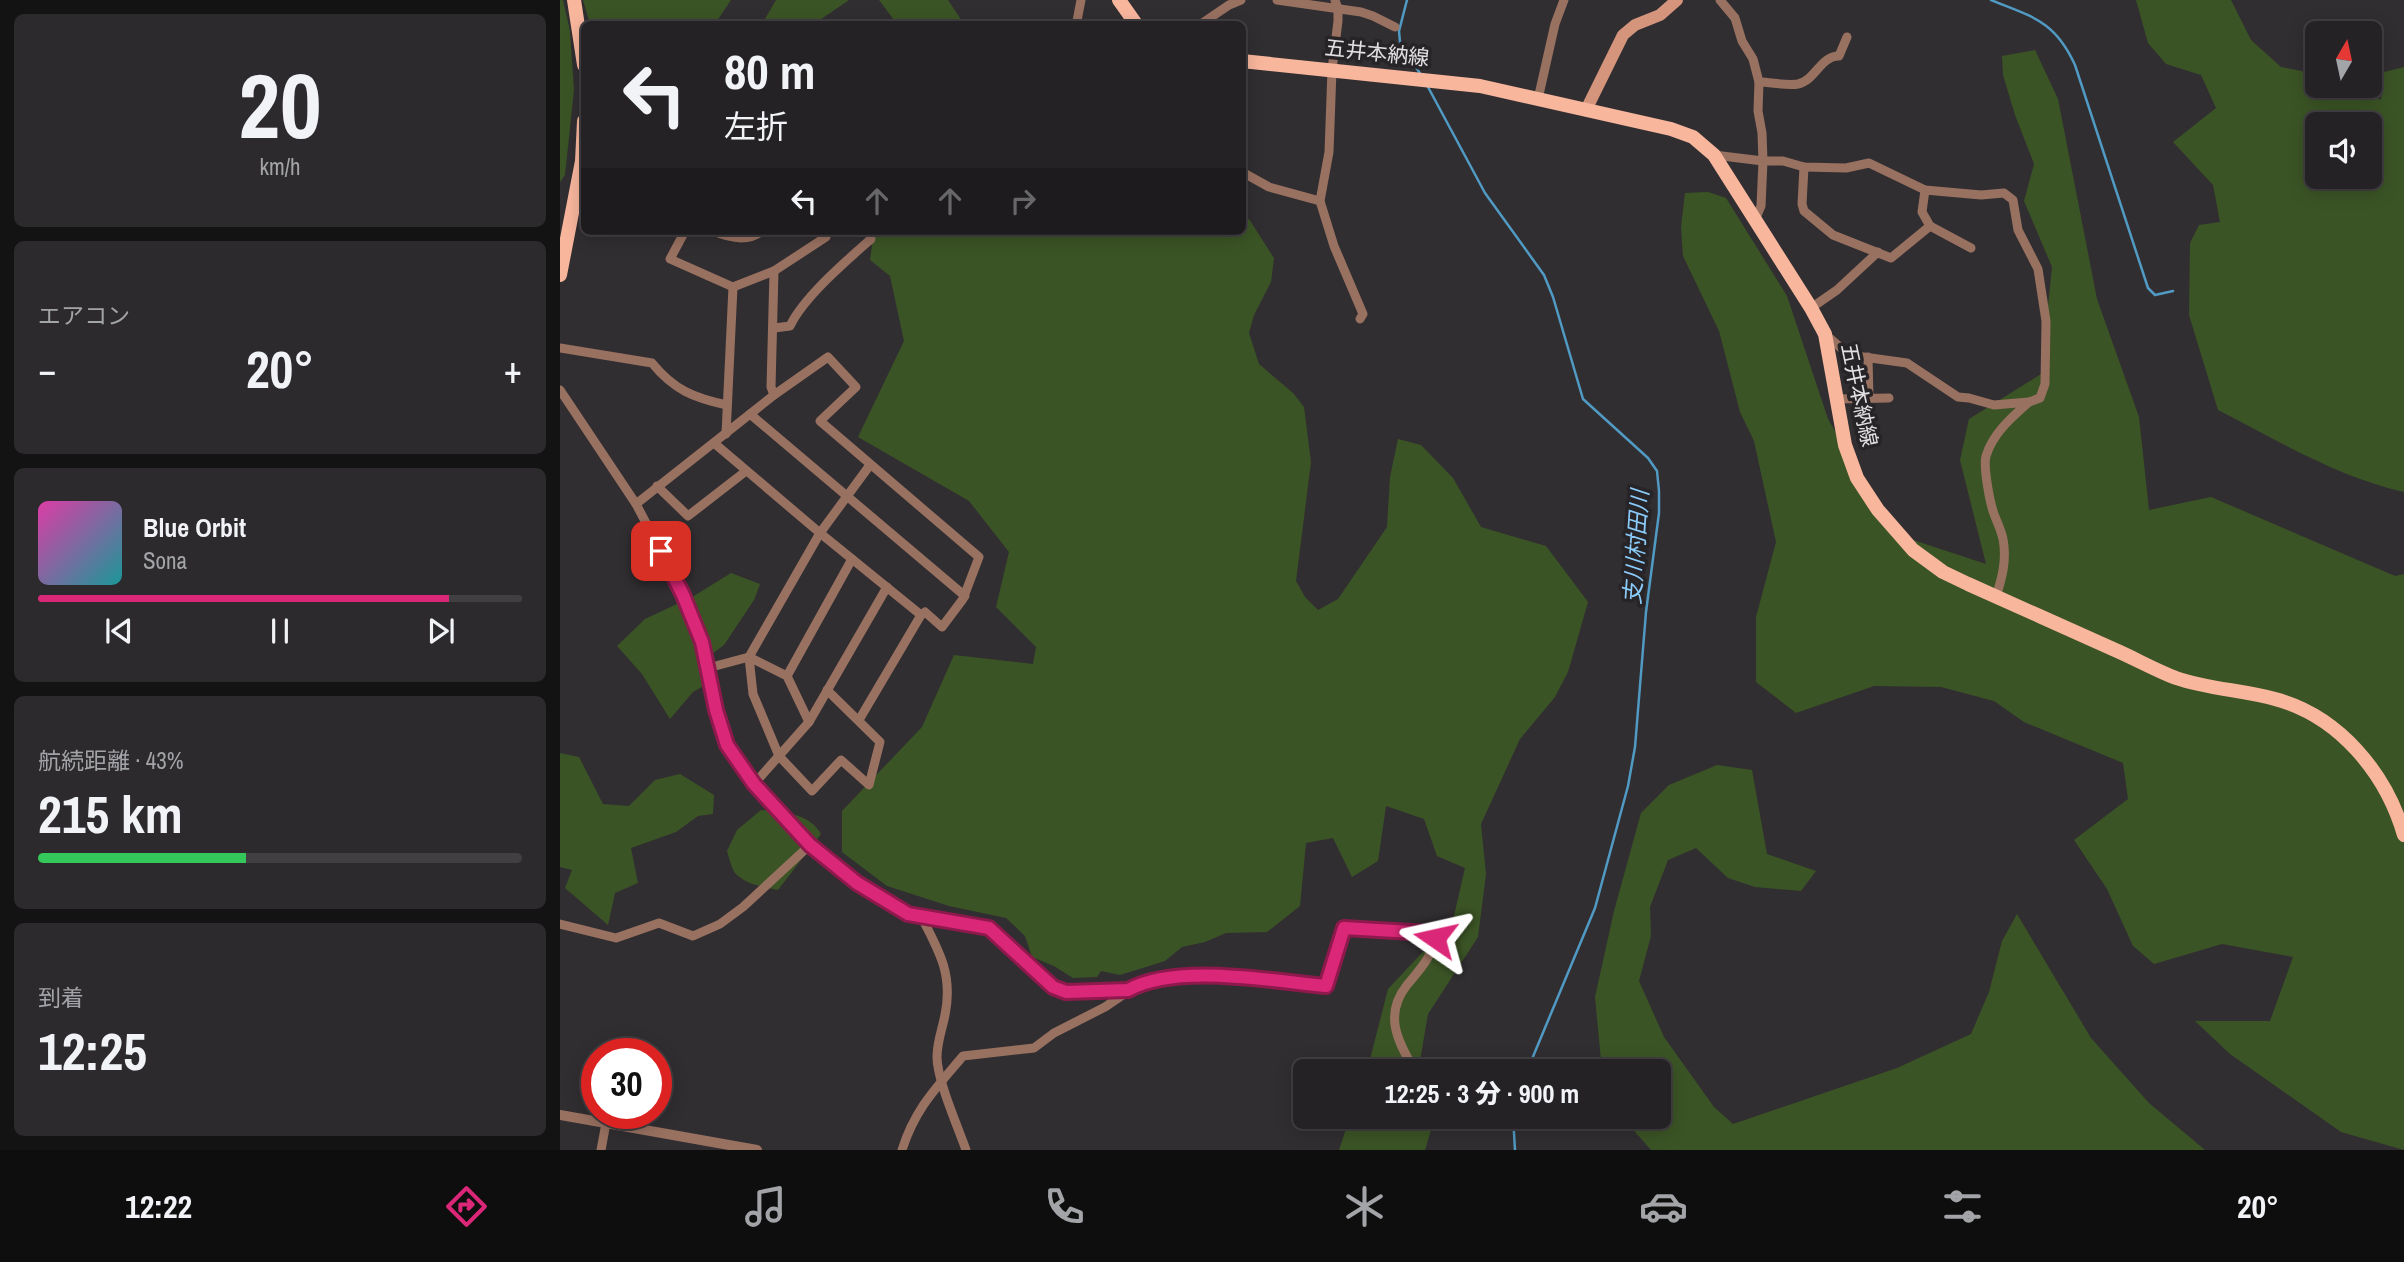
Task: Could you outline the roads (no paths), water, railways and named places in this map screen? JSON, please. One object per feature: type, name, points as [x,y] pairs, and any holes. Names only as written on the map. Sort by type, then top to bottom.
[{"type":"main road","points":[[574,0],[581,46]]},
{"type":"main road","points":[[1119,0],[1134,21]]},
{"type":"main road","points":[[1586,110],[1623,35],[1635,25],[1660,15],[1677,0]]},
{"type":"main road","name":"五井本納線","points":[[1246,61],[1455,82],[1684,133],[1704,145],[1811,307],[1825,334],[1845,445],[1857,478],[1900,537],[1927,561],[1968,584],[2178,678],[2271,698],[2308,712],[2332,727],[2354,746],[2374,770],[2391,800],[2404,835]]},
{"type":"main road","points":[[560,275],[581,167]]},
{"type":"street","points":[[1077,21],[1082,0]]},
{"type":"street","points":[[1205,21],[1241,0]]},
{"type":"street","points":[[1276,0],[1337,5],[1373,16],[1395,27]]},
{"type":"street","points":[[1538,99],[1555,24],[1564,0]]},
{"type":"street","points":[[1720,0],[1735,18],[1742,41],[1753,60],[1759,82],[1758,111],[1763,161],[1761,206],[1755,220]]},
{"type":"street","points":[[1337,5],[1329,152],[1320,201],[1334,246],[1363,314],[1360,319]]},
{"type":"street","points":[[1759,82],[1804,82],[1828,58],[1839,56],[1847,37]]},
{"type":"street","points":[[1713,155],[1783,161],[1804,167],[1846,168],[1869,163],[1925,190],[1981,195],[1999,192],[2013,200],[2018,230],[2038,269],[2046,321],[2045,384],[2040,398],[2029,402],[1994,405],[1951,395],[1907,363],[1849,355],[1825,334]]},
{"type":"street","points":[[1804,167],[1804,211],[1833,235],[1891,258],[1930,226]]},
{"type":"street","points":[[1246,174],[1269,187],[1320,201]]},
{"type":"street","points":[[1925,190],[1922,212],[1930,226],[1971,248]]},
{"type":"street","points":[[683,235],[670,259],[733,287],[774,271],[825,237],[823,235]]},
{"type":"street","points":[[724,235],[732,238],[757,235]]},
{"type":"street","points":[[774,328],[790,326],[794,317],[807,303],[871,239]]},
{"type":"street","points":[[1811,307],[1837,290],[1878,252]]},
{"type":"street","points":[[774,271],[771,387],[774,395]]},
{"type":"street","points":[[726,434],[733,287]]},
{"type":"street","points":[[560,348],[652,363],[665,380],[681,390],[701,400],[727,405]]},
{"type":"street","points":[[636,504],[774,395],[828,357],[856,387],[820,421],[979,557],[965,596],[942,627],[925,612],[921,615],[859,720]]},
{"type":"street","points":[[1868,357],[1869,398]]},
{"type":"street","points":[[560,390],[636,504],[673,574],[702,642],[716,710],[727,745],[754,784],[810,845],[857,883],[908,914],[989,928],[1053,987],[1066,992],[1128,990]]},
{"type":"street","points":[[1836,399],[1889,398]]},
{"type":"street","points":[[1996,597],[2002,578],[2003,538],[1993,512],[1984,465],[1987,453],[2004,424],[2029,402]]},
{"type":"street","points":[[750,414],[965,596]]},
{"type":"street","points":[[714,443],[921,615]]},
{"type":"street","points":[[827,690],[880,742],[869,785],[841,760],[812,791],[779,756],[753,694],[749,657],[820,533],[870,465]]},
{"type":"street","points":[[657,485],[688,516],[746,471]]},
{"type":"street","points":[[787,676],[852,559]]},
{"type":"street","points":[[754,784],[809,722],[887,587]]},
{"type":"street","points":[[708,668],[749,657],[787,676],[809,722]]},
{"type":"street","points":[[560,924],[616,938],[659,923],[693,936],[720,924],[743,907],[810,845]]},
{"type":"street","points":[[922,918],[944,965],[949,989],[938,1041],[937,1060],[966,1150]]},
{"type":"street","points":[[902,1150],[919,1109],[963,1056],[1034,1048],[1054,1033],[1122,997],[1128,990],[1170,977],[1242,978],[1326,986],[1344,928],[1429,933],[1435,938],[1432,952],[1423,968],[1394,1006],[1395,1030],[1408,1059]]},
{"type":"street","points":[[560,1115],[581,1119]]},
{"type":"street","points":[[601,1150],[605,1129]]},
{"type":"street","points":[[640,1129],[757,1150]]},
{"type":"waterway","name":"支川村田川","points":[[1407,0],[1399,31],[1400,42],[1421,75]]},
{"type":"waterway","points":[[1991,0],[2041,22],[2067,50],[2075,65],[2148,288],[2155,295],[2173,291]]},
{"type":"waterway","name":"支川村田川","points":[[1428,87],[1485,193],[1544,275],[1583,399],[1648,458],[1657,471],[1659,513],[1646,612],[1635,747],[1628,786],[1595,908],[1532,1059]]},
{"type":"waterway","name":"支川村田川","points":[[1514,1129],[1515,1150]]}]
